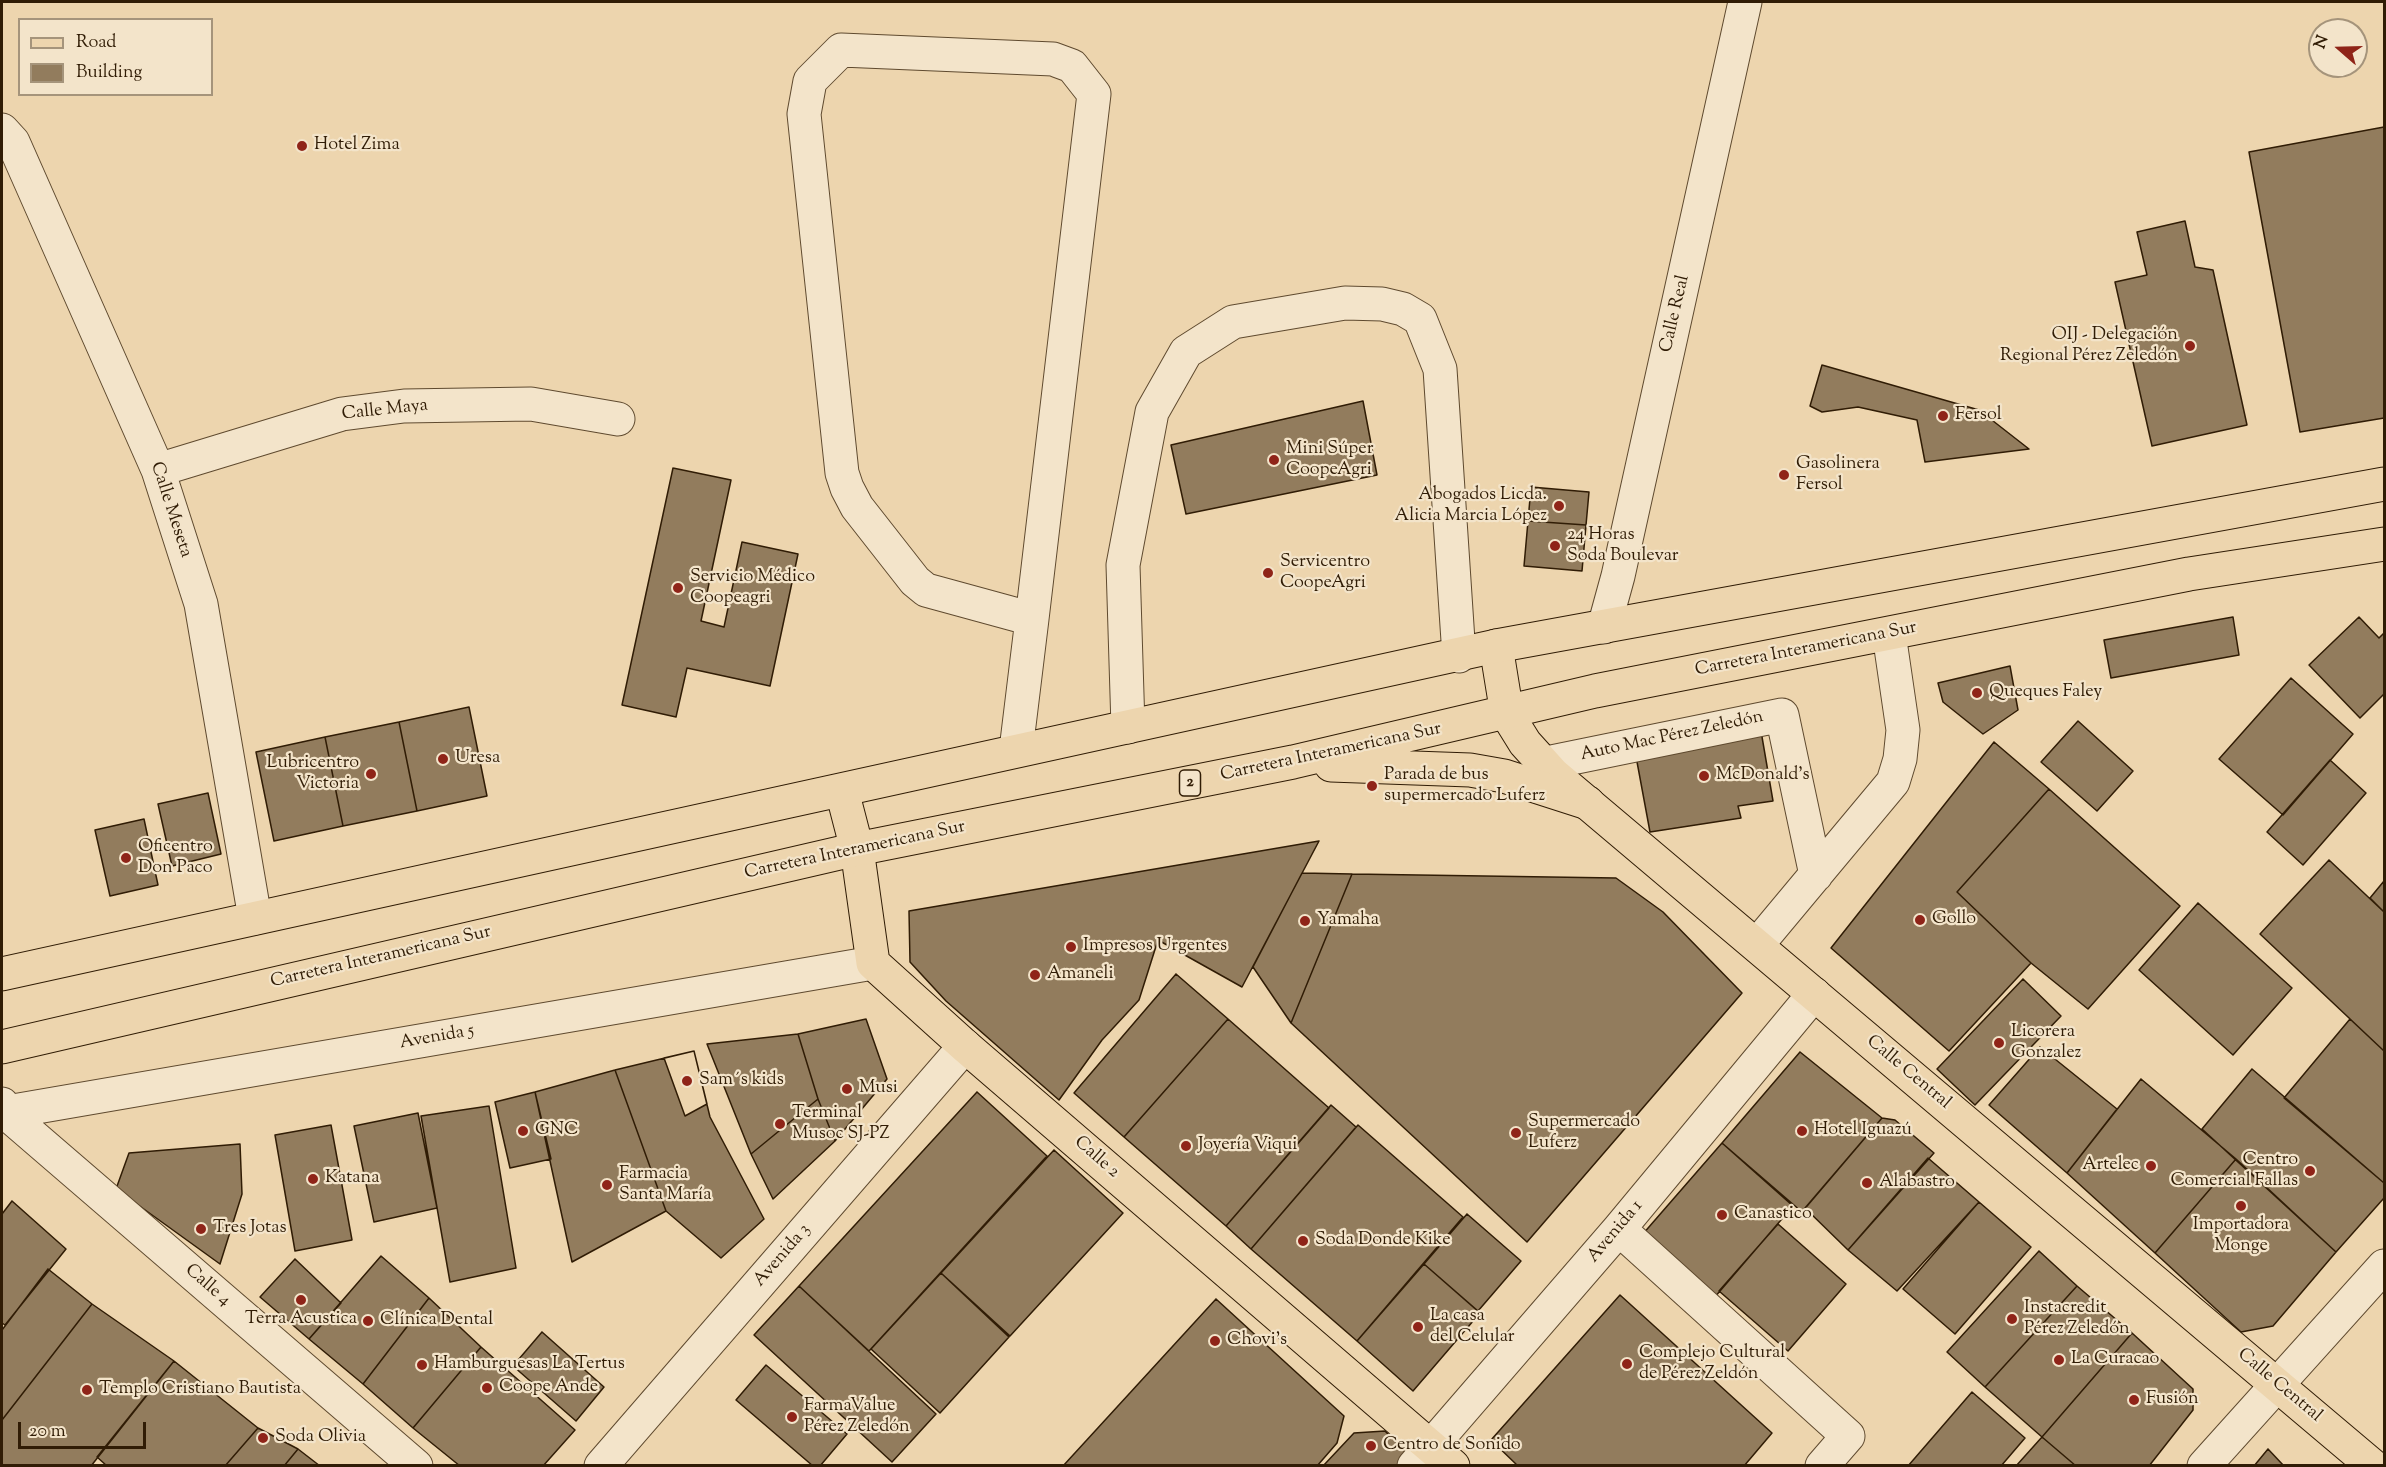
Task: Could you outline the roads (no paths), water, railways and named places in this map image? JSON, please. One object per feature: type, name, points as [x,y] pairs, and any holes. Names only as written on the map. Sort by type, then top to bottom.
[{"type":"main road","points":[[2,974],[842,791],[1016,750],[1459,656],[1496,646],[2385,484]]},
{"type":"main road","name":"Carretera Interamericana Sur","points":[[2,1047],[857,849],[1293,762],[1507,714],[1595,691],[2189,574],[2385,544]]},
{"type":"main road","name":"Calle Central","points":[[1496,646],[1507,714],[1525,743],[1542,764],[2373,1466]]},
{"type":"main road","points":[[1293,762],[1470,770],[1504,776],[1588,803]]},
{"type":"main road","points":[[842,791],[857,849],[873,963]]},
{"type":"main road","name":"Calle 2","points":[[873,963],[1433,1459]]},
{"type":"street","name":"Calle Real","points":[[1604,627],[1745,2]]},
{"type":"street","points":[[1016,750],[1032,619],[1094,94],[1072,66],[1053,59],[841,50],[810,81],[804,114],[842,473],[847,488],[864,516],[915,581],[926,590],[1032,619]]},
{"type":"street","name":"Calle Meseta","points":[[2,130],[13,142],[159,470],[201,604],[255,918]]},
{"type":"street","points":[[1128,727],[1123,565],[1152,412],[1186,352],[1233,322],[1345,303],[1382,304],[1403,309],[1420,319],[1440,369],[1459,656]]},
{"type":"street","name":"Calle Maya","points":[[159,470],[342,414],[404,406],[531,404],[618,418]]},
{"type":"street","points":[[1757,945],[1893,782],[1900,759],[1903,730],[1889,634]]},
{"type":"street","name":"Auto Mac Pérez Zeledón","points":[[1542,764],[1782,715],[1816,875]]},
{"type":"street","name":"Avenida 5","points":[[3,1110],[873,963]]},
{"type":"street","name":"Avenida 1","points":[[1433,1459],[1619,1229],[1814,994]]},
{"type":"street","name":"Avenida 3","points":[[601,1466],[965,1046]]},
{"type":"street","name":"Calle 4","points":[[3,1110],[416,1466]]},
{"type":"street","points":[[1619,1229],[1848,1436],[1822,1466]]},
{"type":"street","points":[[2204,1466],[2385,1266]]},
{"type":"place","name":"Hotel Zima","points":[[302,146]]},
{"type":"place","name":"OIJ - Delegación Regional Pérez Zeledón","points":[[2190,346]]},
{"type":"place","name":"Fersol","points":[[1943,416]]},
{"type":"place","name":"Mini Súper CoopeAgri","points":[[1274,460]]},
{"type":"place","name":"Gasolinera Fersol","points":[[1784,475]]},
{"type":"place","name":"Abogados Licda. Alicia Marcia López","points":[[1559,506]]},
{"type":"place","name":"24 Horas Soda Boulevar","points":[[1555,546]]},
{"type":"place","name":"Servicentro CoopeAgri","points":[[1268,573]]},
{"type":"place","name":"Servicio Médico Coopeagri","points":[[678,588]]},
{"type":"place","name":"Queques Faley","points":[[1977,693]]},
{"type":"place","name":"Uresa","points":[[443,759]]},
{"type":"place","name":"Lubricentro Victoria","points":[[371,774]]},
{"type":"place","name":"McDonald's","points":[[1704,776]]},
{"type":"place","name":"Parada de bus supermercado Luferz","points":[[1372,786]]},
{"type":"place","name":"Oficentro Don Paco","points":[[126,858]]},
{"type":"place","name":"Gollo","points":[[1920,920]]},
{"type":"place","name":"Yamaha","points":[[1305,921]]},
{"type":"place","name":"Impresos Urgentes","points":[[1071,947]]},
{"type":"place","name":"Amaneli","points":[[1035,975]]},
{"type":"place","name":"Licorera Gonzalez","points":[[1999,1043]]},
{"type":"place","name":"Sam´s kids","points":[[687,1081]]},
{"type":"place","name":"Musi","points":[[847,1089]]},
{"type":"place","name":"Terminal Musoc SJ-PZ","points":[[780,1124]]},
{"type":"place","name":"GNC","points":[[523,1131]]},
{"type":"place","name":"Hotel Iguazú","points":[[1802,1131]]},
{"type":"place","name":"Supermercado Luferz","points":[[1516,1133]]},
{"type":"place","name":"Joyería Viqui","points":[[1186,1146]]},
{"type":"place","name":"Artelec","points":[[2151,1166]]},
{"type":"place","name":"Centro Comercial Fallas","points":[[2310,1171]]},
{"type":"place","name":"Katana","points":[[313,1179]]},
{"type":"place","name":"Alabastro","points":[[1867,1183]]},
{"type":"place","name":"Farmacia Santa María","points":[[607,1185]]},
{"type":"place","name":"Importadora Monge","points":[[2241,1206]]},
{"type":"place","name":"Canastico","points":[[1722,1215]]},
{"type":"place","name":"Tres Jotas","points":[[201,1229]]},
{"type":"place","name":"Soda Donde Kike","points":[[1303,1241]]},
{"type":"place","name":"Terra Acustica","points":[[301,1300]]},
{"type":"place","name":"Instacredit Pérez Zeledón","points":[[2012,1319]]},
{"type":"place","name":"Clínica Dental","points":[[368,1321]]},
{"type":"place","name":"La casa del Celular","points":[[1418,1327]]},
{"type":"place","name":"Chovi's","points":[[1215,1341]]},
{"type":"place","name":"La Curacao","points":[[2059,1360]]},
{"type":"place","name":"Complejo Cultural de Pérez Zeldón","points":[[1627,1364]]},
{"type":"place","name":"Hamburguesas La Tertus","points":[[422,1365]]},
{"type":"place","name":"Coope Ande","points":[[487,1388]]},
{"type":"place","name":"Templo Cristiano Bautista","points":[[87,1390]]},
{"type":"place","name":"Fusión","points":[[2134,1400]]},
{"type":"place","name":"FarmaValue Pérez Zeledón","points":[[792,1417]]},
{"type":"place","name":"Soda Olivia","points":[[263,1438]]},
{"type":"place","name":"Centro de Sonido","points":[[1371,1446]]}]
